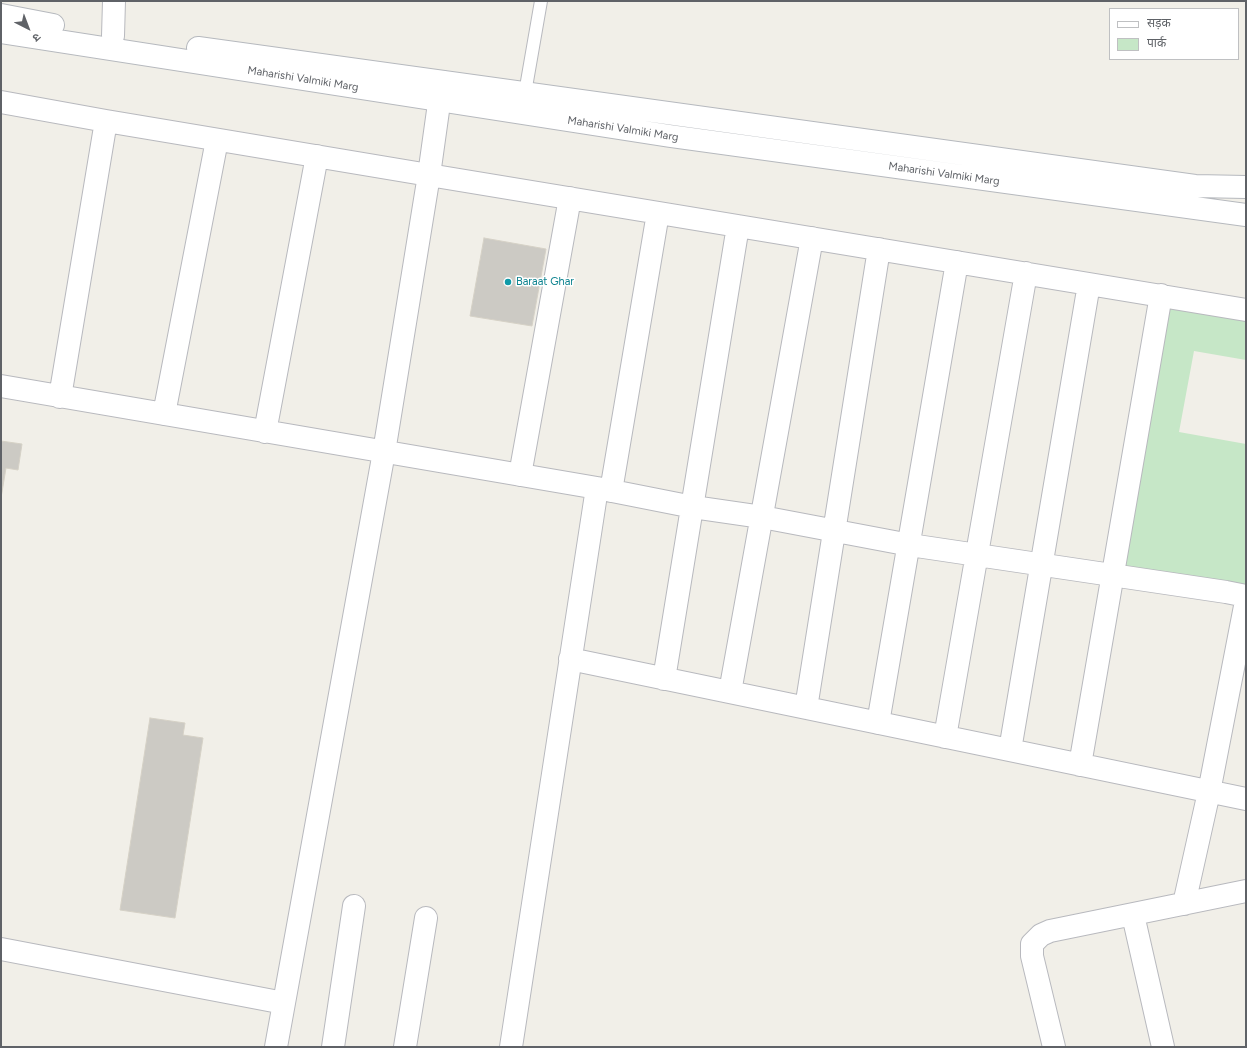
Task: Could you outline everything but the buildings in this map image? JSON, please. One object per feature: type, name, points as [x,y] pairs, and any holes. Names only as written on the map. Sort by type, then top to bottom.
[{"type":"street","points":[[113,36],[114,1]]},
{"type":"street","name":"Maharishi Valmiki Marg","points":[[1,15],[113,36],[441,91],[670,136],[1246,215]]},
{"type":"street","name":"Maharishi Valmiki Marg","points":[[1,32],[441,91],[525,93],[1195,186],[1246,187]]},
{"type":"street","points":[[276,1047],[384,452],[429,175],[441,91]]},
{"type":"street","points":[[1,102],[216,140],[1246,310]]},
{"type":"street","points":[[60,397],[106,121]]},
{"type":"street","points":[[164,414],[216,140]]},
{"type":"street","points":[[265,432],[317,156]]},
{"type":"street","points":[[520,475],[570,198]]},
{"type":"street","points":[[511,1047],[570,659],[658,213]]},
{"type":"street","points":[[664,679],[738,226]]},
{"type":"street","points":[[730,692],[812,238]]},
{"type":"street","points":[[806,708],[879,249]]},
{"type":"street","points":[[878,723],[910,544],[957,262]]},
{"type":"street","points":[[945,736],[1026,273]]},
{"type":"street","points":[[1010,750],[1089,284]]},
{"type":"street","points":[[1080,765],[1161,295]]},
{"type":"street","points":[[1,386],[520,475],[693,507],[762,517],[910,544],[1246,596]]},
{"type":"street","points":[[1184,904],[1209,792],[1246,601]]},
{"type":"street","points":[[570,659],[1246,799]]},
{"type":"street","points":[[1054,1047],[1032,956],[1032,944],[1040,935],[1050,931],[1246,891]]},
{"type":"street","points":[[333,1047],[354,906]]},
{"type":"street","points":[[1133,915],[1163,1047]]},
{"type":"street","points":[[405,1047],[426,918]]},
{"type":"street","points":[[1,949],[284,1003]]},
{"type":"lane","points":[[525,93],[541,1]]},
{"type":"green space","points":[[1166,302],[1246,315],[1246,360],[1194,351],[1179,432],[1246,444],[1246,578],[1244,591],[1119,572]]},
{"type":"place","name":"Baraat Ghar","points":[[508,282]]}]
